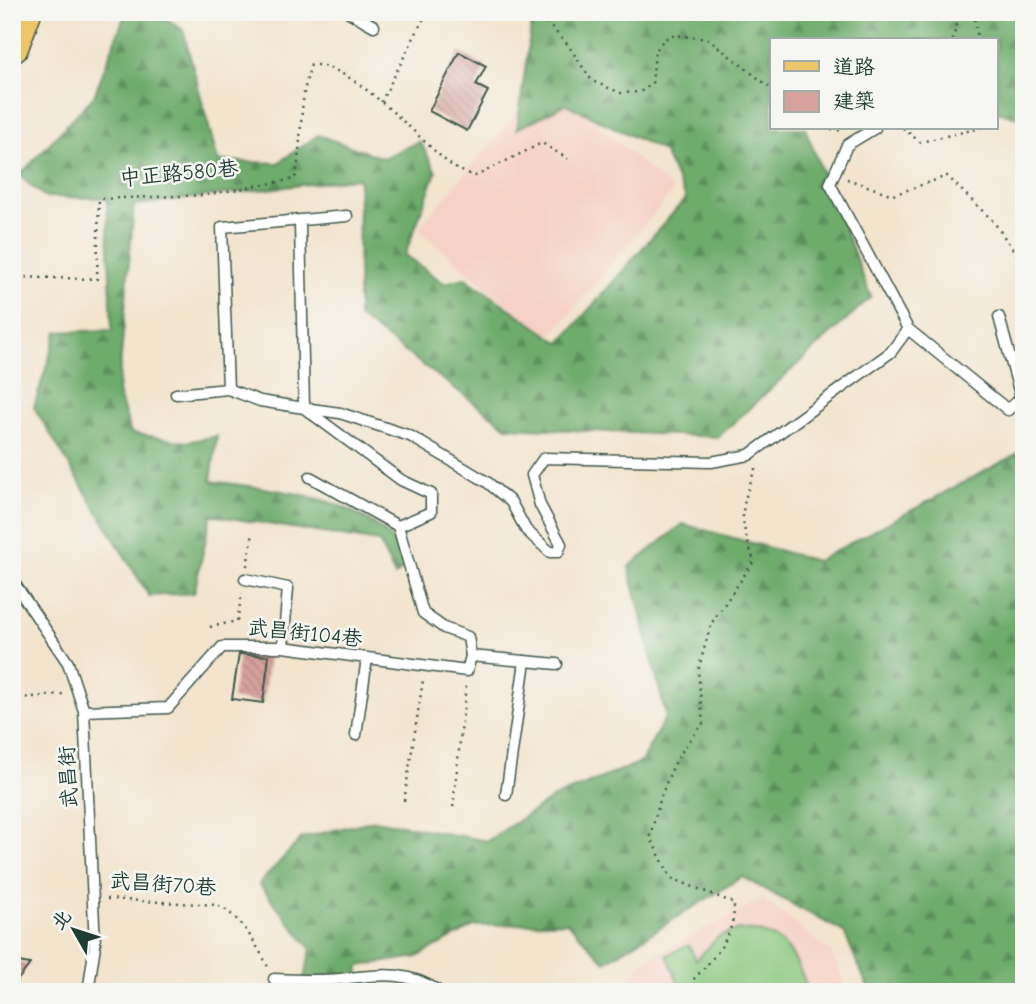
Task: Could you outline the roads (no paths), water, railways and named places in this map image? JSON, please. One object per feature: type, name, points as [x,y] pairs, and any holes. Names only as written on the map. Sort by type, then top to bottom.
[{"type":"lane","points":[[349,12],[374,26]]},
{"type":"lane","points":[[872,130],[847,145],[830,184],[908,330],[1008,410],[1021,398],[999,317]]},
{"type":"lane","points":[[228,389],[222,228],[300,223],[348,216]]},
{"type":"lane","points":[[300,223],[304,408]]},
{"type":"lane","points":[[176,394],[228,389],[260,401],[340,413],[410,436],[487,482],[511,502],[526,530],[550,552],[558,552],[561,544],[540,505],[532,475],[544,458],[711,462],[749,455],[891,352],[908,330]]},
{"type":"lane","points":[[304,408],[401,480],[432,494],[431,512],[398,526]]},
{"type":"lane","points":[[310,477],[398,526],[423,612],[444,628],[468,637],[471,656],[557,664]]},
{"type":"lane","points":[[244,579],[288,588],[283,647]]},
{"type":"lane","name":"武昌街","points":[[12,580],[68,663],[83,711],[95,945],[88,992]]},
{"type":"lane","name":"武昌街104巷","points":[[83,711],[168,708],[222,647],[283,647],[467,671],[471,656]]},
{"type":"lane","points":[[356,735],[367,658]]},
{"type":"lane","points":[[506,795],[525,661]]},
{"type":"lane","points":[[274,979],[340,979],[372,973],[425,982],[440,992]]}]
